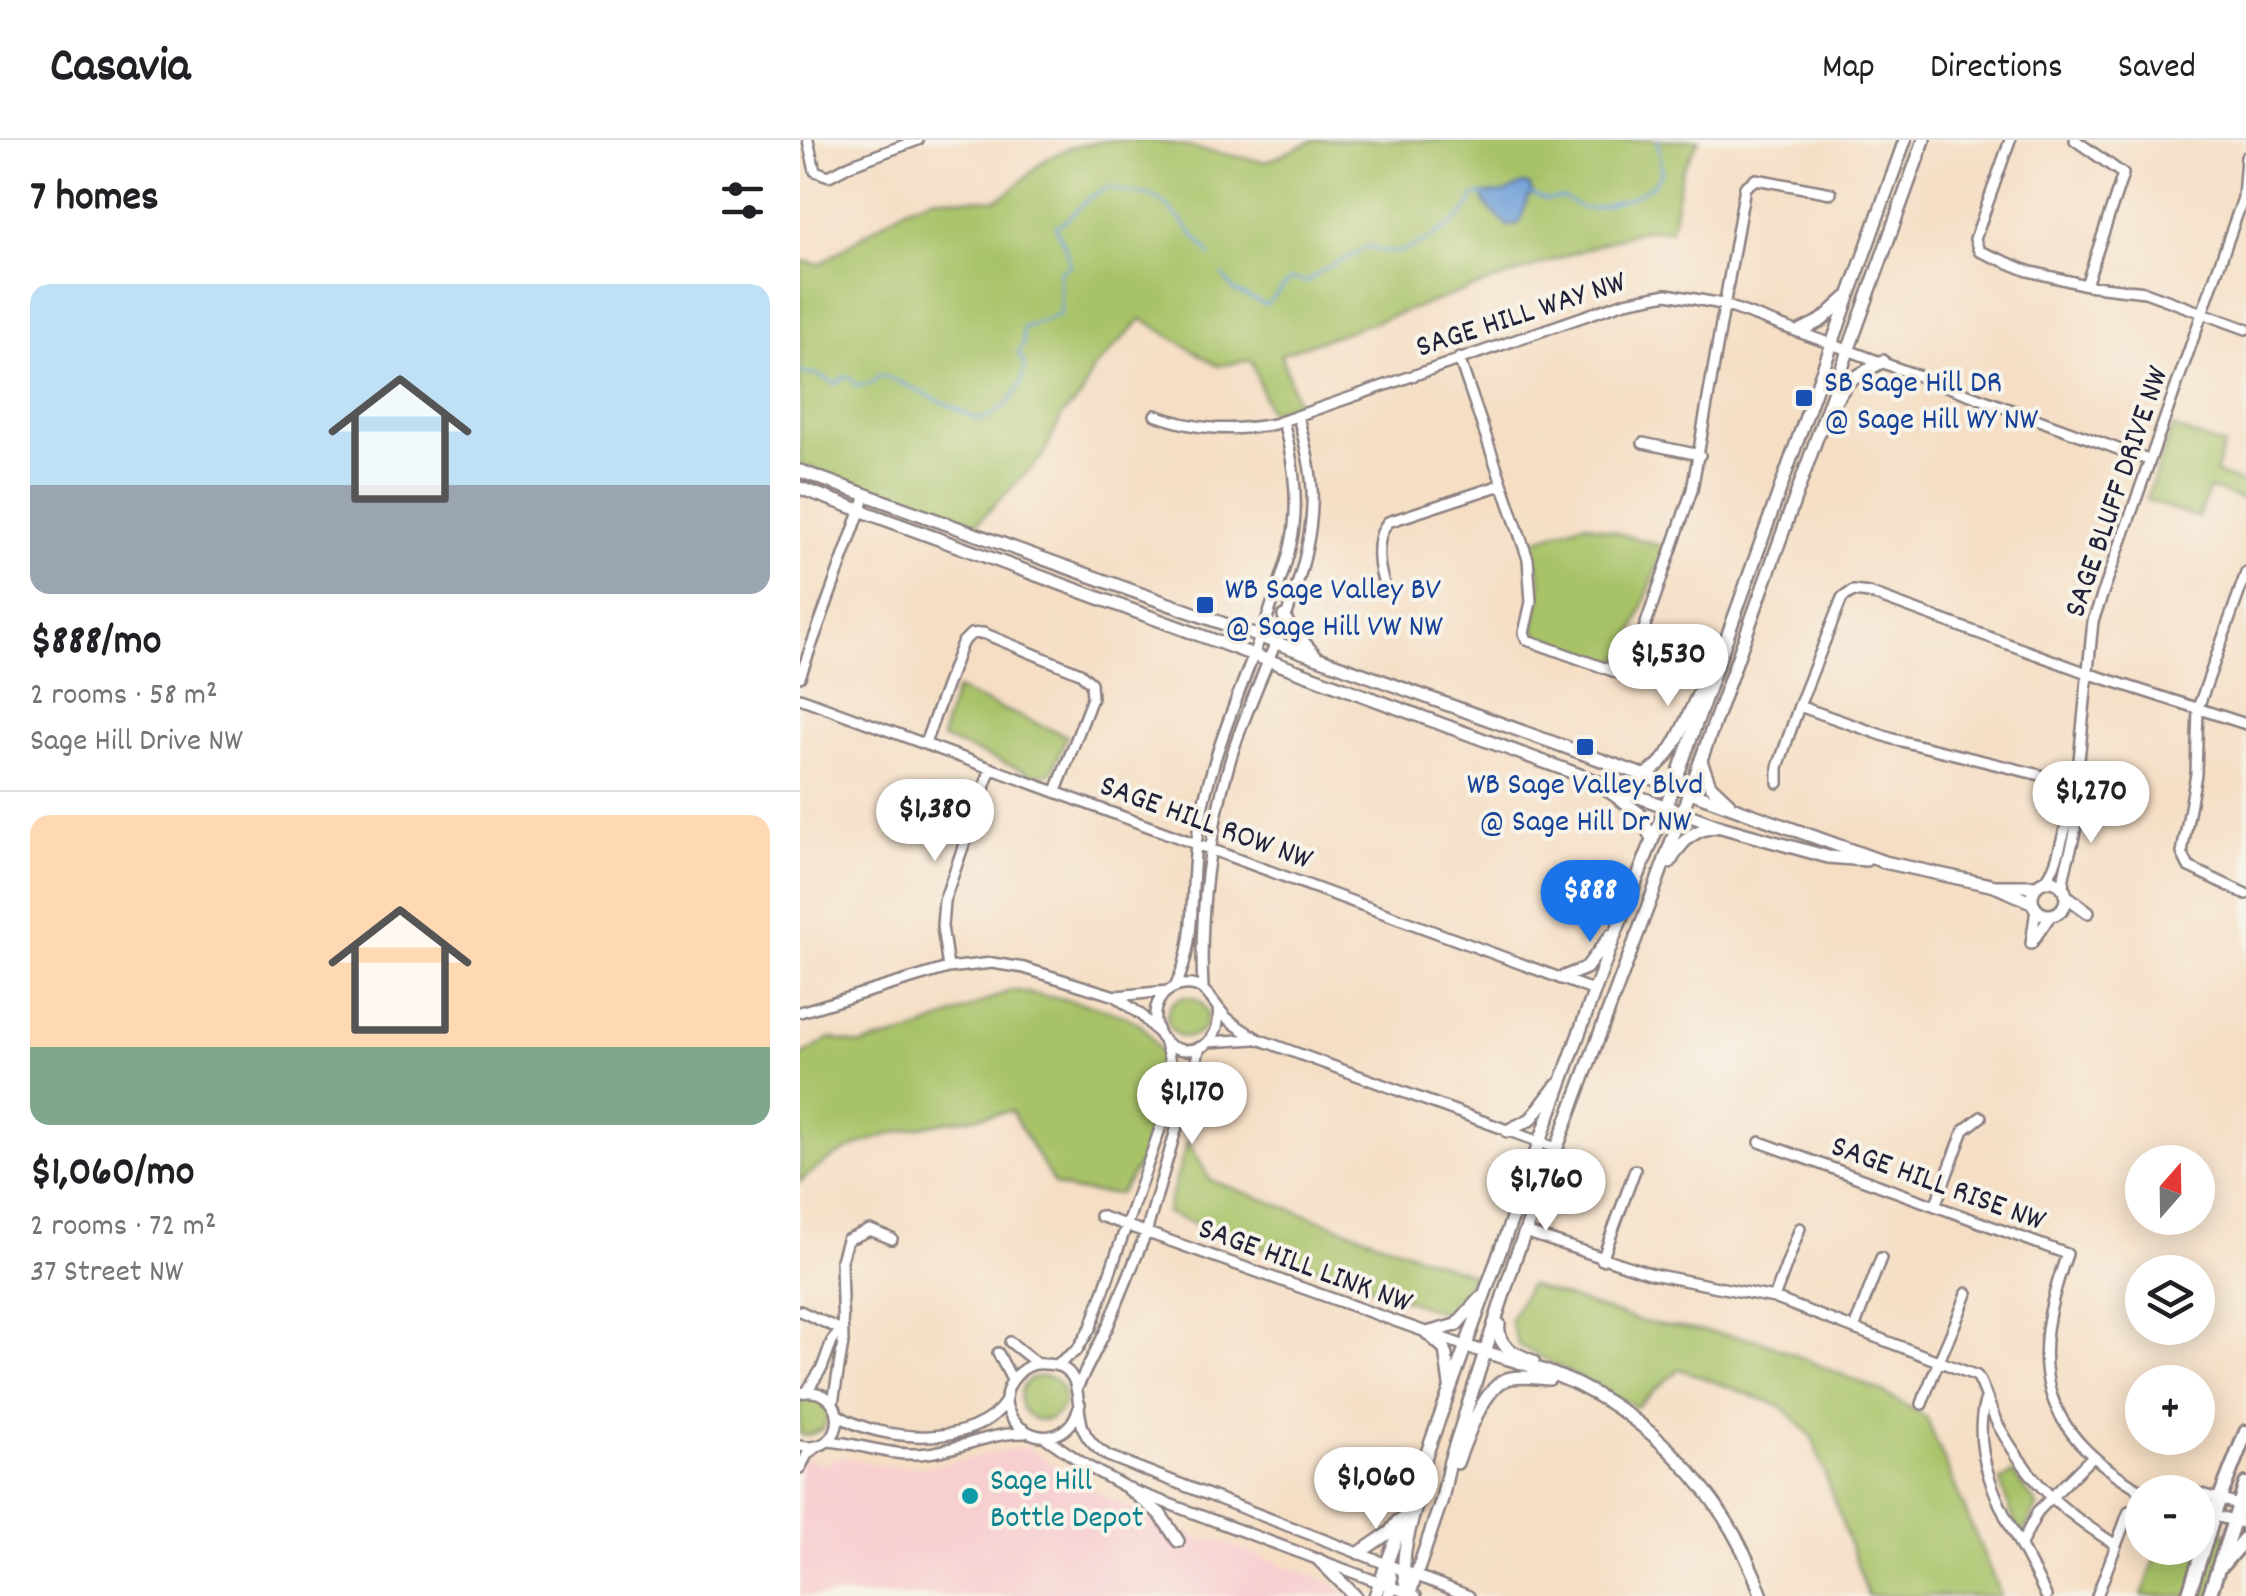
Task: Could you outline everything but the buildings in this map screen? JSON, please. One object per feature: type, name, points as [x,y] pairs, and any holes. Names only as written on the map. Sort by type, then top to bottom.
[{"type":"main road","points":[[2215,1513],[2246,1432]]},
{"type":"main road","points":[[2209,1596],[2240,1522],[2246,1484]]},
{"type":"main road","points":[[2216,1572],[2246,1537]]},
{"type":"main road","points":[[2188,1596],[2198,1565]]},
{"type":"street","points":[[808,140],[815,171],[828,176],[918,140]]},
{"type":"street","points":[[1386,1588],[1387,1563],[1404,1514],[1595,991],[1674,788],[1905,140]]},
{"type":"street","points":[[1442,1499],[1450,1461],[1525,1232],[1689,794],[1924,140]]},
{"type":"street","points":[[2010,140],[1975,239],[1979,251],[2028,271],[2086,285],[2144,292],[2246,329]]},
{"type":"street","points":[[2075,140],[2123,174],[2086,285]]},
{"type":"street","name":"SAGE BLUFF DRIVE NW","points":[[2064,892],[2064,869],[2076,826],[2074,810],[2093,621],[2244,198],[2246,157]]},
{"type":"street","points":[[1459,358],[1521,534],[1530,571],[1531,602],[1524,633],[1527,640],[1621,674],[1632,664],[1692,490],[1745,187],[1756,179],[1830,192]]},
{"type":"street","name":"SAGE HILL WAY NW","points":[[1156,415],[1184,426],[1216,430],[1284,421],[1459,358],[1649,296],[1666,294],[1722,304],[1833,342],[2148,460]]},
{"type":"street","points":[[1800,331],[1822,320],[1849,295]]},
{"type":"street","points":[[1820,423],[1849,382],[1883,361]]},
{"type":"street","points":[[1203,989],[1211,848],[1230,761],[1304,555],[1312,506],[1308,456],[1298,416]]},
{"type":"street","points":[[1056,1365],[1084,1340],[1172,1090],[1172,1061],[1155,1025],[1156,1006],[1171,989],[1187,956],[1196,843],[1218,748],[1261,637],[1294,530],[1293,458],[1284,421]]},
{"type":"street","points":[[1643,443],[1700,455]]},
{"type":"street","points":[[800,471],[1884,862]]},
{"type":"street","points":[[1386,589],[1379,572],[1382,529],[1388,522],[1502,485]]},
{"type":"street","points":[[800,488],[1720,827],[1828,857],[1884,862],[1995,886],[2055,882],[2088,912],[2056,912],[2034,906],[1995,886]]},
{"type":"street","points":[[800,676],[866,496]]},
{"type":"street","points":[[2246,573],[2198,708],[2196,774],[2182,853],[2188,866],[2246,894]]},
{"type":"street","points":[[1778,783],[1778,767],[1799,706],[1842,598],[1853,591],[1869,593],[2086,673],[2246,724]]},
{"type":"street","points":[[1284,616],[1291,630],[1319,659]]},
{"type":"street","points":[[925,744],[964,639],[983,633],[1080,673],[1091,684],[1092,698],[1056,791]]},
{"type":"street","points":[[1642,777],[1670,756],[1716,664]]},
{"type":"street","name":"SAGE HILL ROW NW","points":[[800,698],[1595,991]]},
{"type":"street","points":[[1799,706],[1926,748],[2077,784]]},
{"type":"street","points":[[1701,760],[1710,785],[1736,809]]},
{"type":"street","points":[[948,968],[942,926],[944,901],[991,768]]},
{"type":"street","points":[[1590,778],[1638,813],[1652,839]]},
{"type":"street","name":"SAGE BLUFF DRIVE NW","points":[[2041,884],[2055,866],[2074,810]]},
{"type":"street","points":[[1653,892],[1678,847],[1698,830],[1720,827]]},
{"type":"street","points":[[2041,884],[2032,894],[2031,944],[2056,912],[2064,892]]},
{"type":"street","points":[[1624,914],[1642,921]]},
{"type":"street","points":[[1561,978],[1590,964],[1624,914]]},
{"type":"street","points":[[800,1012],[979,962],[1006,964],[1115,996],[1141,1014],[1162,1038],[1182,1050],[1258,1039]]},
{"type":"street","points":[[1115,996],[1193,985],[1203,989],[1229,1020],[1258,1039],[1556,1148]]},
{"type":"street","points":[[1078,1386],[1108,1326],[1146,1232],[1204,1045],[1218,1027],[1218,1008]]},
{"type":"street","points":[[1508,1131],[1538,1112],[1566,1070]]},
{"type":"street","points":[[1935,1206],[1964,1130],[1981,1117]]},
{"type":"street","name":"SAGE HILL RISE NW","points":[[1760,1142],[2067,1254],[2046,1321],[2046,1375],[2059,1416],[2092,1457],[2125,1480]]},
{"type":"street","points":[[1602,1260],[1635,1170]]},
{"type":"street","name":"SAGE HILL LINK NW","points":[[1100,1216],[1468,1347]]},
{"type":"street","points":[[1774,1298],[1800,1228]]},
{"type":"street","points":[[833,1403],[842,1342],[841,1260],[847,1240],[870,1230],[892,1239]]},
{"type":"street","points":[[1525,1232],[1652,1274],[1774,1298],[1976,1376],[1982,1382],[1985,1401],[2021,1465],[2066,1513],[2116,1545]]},
{"type":"street","points":[[1854,1329],[1881,1258]]},
{"type":"street","points":[[1449,1396],[1448,1355],[1427,1333],[1456,1325],[1491,1282]]},
{"type":"street","points":[[1922,1404],[1967,1293]]},
{"type":"street","points":[[1501,1308],[1498,1334],[1511,1352],[1621,1411],[1686,1466],[1716,1502],[1740,1544],[1762,1596]]},
{"type":"street","points":[[800,1311],[841,1330]]},
{"type":"street","points":[[803,1392],[822,1368],[832,1341],[841,1330]]},
{"type":"street","points":[[1010,1342],[1038,1364]]},
{"type":"street","points":[[1468,1347],[1577,1384]]},
{"type":"street","points":[[998,1352],[1012,1380]]},
{"type":"street","points":[[838,1415],[866,1430],[913,1436],[955,1432],[999,1412],[1012,1380],[1024,1369],[1038,1364],[1056,1365],[1070,1374],[1078,1386],[1082,1426],[1088,1438],[1108,1456],[1468,1596]]},
{"type":"street","points":[[1410,1572],[1480,1410],[1492,1392],[1506,1380],[1526,1377],[1577,1384]]},
{"type":"street","points":[[800,1468],[808,1454],[836,1430],[838,1415],[833,1403],[822,1394],[803,1392]]},
{"type":"street","points":[[1006,1401],[1012,1420],[1027,1433]]},
{"type":"street","points":[[1985,1401],[1980,1439],[1998,1498],[2046,1596]]},
{"type":"street","points":[[1044,1437],[1072,1423],[1080,1404]]},
{"type":"street","points":[[800,1446],[823,1444],[913,1454],[956,1450],[1005,1432],[1044,1437],[1129,1489],[1411,1595],[1410,1572],[1436,1429]]},
{"type":"street","points":[[2020,1546],[2038,1511],[2092,1457]]},
{"type":"street","points":[[1129,1489],[1160,1514],[1178,1541]]},
{"type":"street","name":"SAGE HILL RISE NW","points":[[2215,1499],[2242,1506]]},
{"type":"street","points":[[1359,1552],[1390,1532],[1404,1514]]},
{"type":"street","points":[[2215,1516],[2240,1522]]},
{"type":"street","points":[[2096,1596],[2125,1519]]},
{"type":"street","points":[[1319,1560],[1355,1596]]},
{"type":"street","points":[[1375,1596],[1386,1588]]},
{"type":"shaded area","points":[[1026,1447],[1108,1498],[1207,1541],[1213,1539],[1334,1584],[1348,1596],[800,1596],[800,1456],[824,1465],[842,1457],[876,1465],[923,1468]]},
{"type":"green space","points":[[1109,140],[1151,140],[1266,162],[1314,140],[1699,140],[1682,171],[1671,230],[1641,230],[1281,354],[1297,403],[1269,413],[1251,360],[1218,366],[1142,319],[1092,371],[1081,397],[1062,415],[1043,456],[972,528],[800,464],[800,261],[820,264],[905,208],[933,197],[995,200],[1010,192],[1043,161],[1069,148]]},
{"type":"green space","points":[[2172,427],[2224,446],[2215,473],[2246,484],[2246,501],[2209,488],[2198,518],[2146,500]]},
{"type":"green space","points":[[1584,523],[1665,547],[1625,655],[1615,663],[1539,636],[1534,629],[1541,582],[1532,541]]},
{"type":"green space","points":[[956,690],[1067,736],[1051,773],[1036,775],[942,739]]},
{"type":"green space","points":[[1012,990],[1124,1016],[1141,1025],[1157,1047],[1166,1065],[1166,1104],[1151,1143],[1119,1194],[1073,1191],[1054,1184],[1011,1111],[873,1140],[823,1164],[800,1182],[800,1057],[830,1038],[860,1045],[911,1033]]},
{"type":"green space","points":[[1187,997],[1201,1003],[1207,1017],[1201,1031],[1187,1037],[1173,1031],[1167,1017],[1173,1003]]},
{"type":"green space","points":[[1188,1140],[1210,1180],[1473,1275],[1446,1314],[1166,1213]]},
{"type":"green space","points":[[1529,1285],[1642,1322],[1759,1340],[1879,1390],[1926,1417],[2001,1596],[1868,1596],[1812,1437],[1783,1407],[1679,1369],[1636,1407],[1518,1345],[1510,1320]]},
{"type":"green space","points":[[1042,1376],[1058,1382],[1064,1398],[1058,1414],[1042,1420],[1026,1414],[1020,1398],[1026,1382]]},
{"type":"green space","points":[[812,1398],[823,1405],[828,1417],[823,1429],[807,1436],[800,1434],[800,1400]]},
{"type":"green space","points":[[2012,1473],[2038,1506],[2020,1537],[2000,1482]]},
{"type":"green space","points":[[2215,1529],[2246,1541],[2225,1577],[2220,1596],[2142,1596],[2153,1565],[2215,1565]]},
{"type":"water","points":[[1522,184],[1529,185],[1533,194],[1528,197],[1520,223],[1508,226],[1485,204],[1483,194],[1505,193]]},
{"type":"waterway","points":[[1532,194],[1547,200],[1564,198],[1581,208],[1592,209],[1630,198],[1653,185],[1662,172],[1658,140]]},
{"type":"waterway","points":[[800,370],[836,384],[844,377],[851,378],[856,386],[873,383],[878,375],[980,420],[1005,406],[1021,383],[1025,364],[1018,353],[1023,346],[1023,328],[1061,314],[1059,272],[1070,265],[1055,226],[1094,195],[1111,187],[1156,198],[1211,256]]},
{"type":"waterway","points":[[1222,274],[1234,291],[1266,305],[1291,279],[1307,282],[1368,247],[1395,252],[1419,244],[1455,221],[1471,204],[1473,196],[1485,194]]},
{"type":"place","name":"SB Sage Hill DR @ Sage Hill WY NW","points":[[1804,398]]},
{"type":"place","name":"WB Sage Valley BV @ Sage Hill VW NW","points":[[1205,605]]},
{"type":"place","name":"WB Sage Valley Blvd @ Sage Hill Dr NW","points":[[1585,747]]},
{"type":"place","name":"Sage Hill Bottle Depot","points":[[970,1496]]}]
